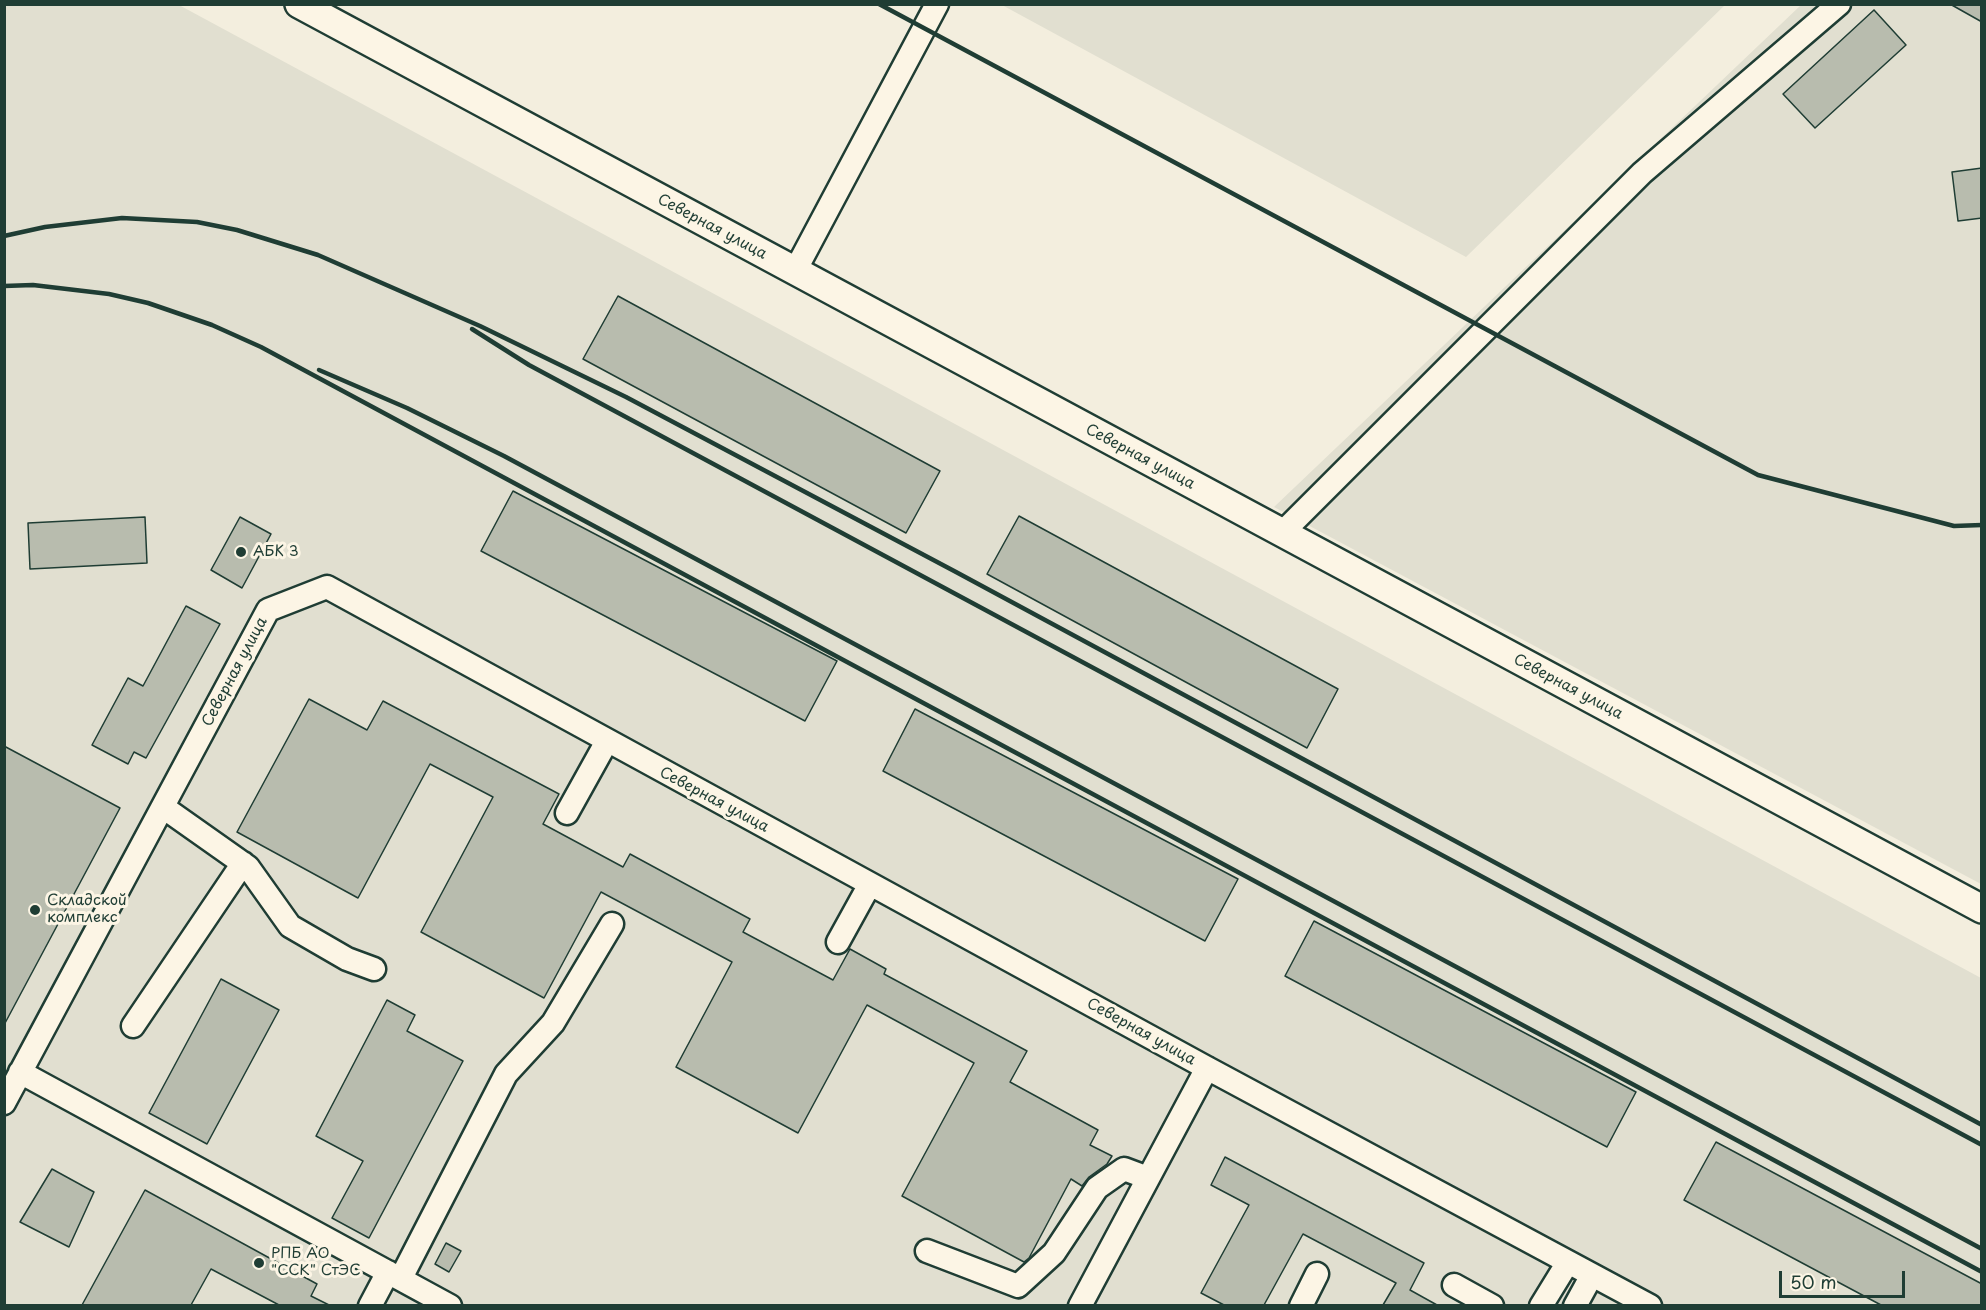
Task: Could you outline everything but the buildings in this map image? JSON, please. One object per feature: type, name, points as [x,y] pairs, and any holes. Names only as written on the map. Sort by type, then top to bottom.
[{"type":"main road","name":"Северная улица","points":[[299,4],[1982,909]]},
{"type":"street","points":[[795,271],[937,4]]},
{"type":"street","points":[[1282,533],[1642,173],[1839,4]]},
{"type":"street","name":"Северная улица","points":[[4,1102],[268,610],[327,586],[1207,1068],[1650,1305]]},
{"type":"street","points":[[567,813],[607,741]]},
{"type":"street","points":[[163,807],[248,867],[290,926],[347,959],[374,969]]},
{"type":"street","points":[[134,1026],[243,863]]},
{"type":"street","points":[[838,942],[870,884]]},
{"type":"street","points":[[370,1305],[394,1275],[506,1074],[553,1023],[612,924]]},
{"type":"street","points":[[1080,1305],[1207,1068]]},
{"type":"street","points":[[21,1072],[450,1305]]},
{"type":"street","points":[[927,1251],[1018,1286],[1054,1252],[1097,1188],[1124,1169],[1148,1178]]},
{"type":"street","points":[[1541,1305],[1568,1262]]},
{"type":"street","points":[[1301,1305],[1317,1274]]},
{"type":"street","points":[[1575,1305],[1592,1275]]},
{"type":"street","points":[[1454,1285],[1492,1305]]},
{"type":"shaded area","points":[[5,5],[179,5],[1981,978],[1981,1305],[5,1306]]},
{"type":"shaded area","points":[[1002,5],[1725,5],[1466,257]]},
{"type":"shaded area","points":[[1801,5],[1981,5],[1981,884],[1274,507]]},
{"type":"railway","points":[[879,4],[1758,475],[1954,526],[1982,525]]},
{"type":"railway","points":[[4,236],[45,227],[122,218],[197,222],[237,230],[318,255],[480,326],[626,397],[956,572],[1982,1125]]},
{"type":"railway","points":[[4,286],[33,285],[109,294],[148,303],[212,325],[261,347],[1982,1272]]},
{"type":"railway","points":[[472,329],[529,365],[1982,1145]]},
{"type":"railway","points":[[319,370],[407,408],[504,456],[1982,1249]]},
{"type":"place","name":"АБК 3","points":[[241,552]]},
{"type":"place","name":"Складской комплекс","points":[[35,910]]},
{"type":"place","name":"РПБ АО \"ССК\" СтЭС","points":[[259,1263]]}]
